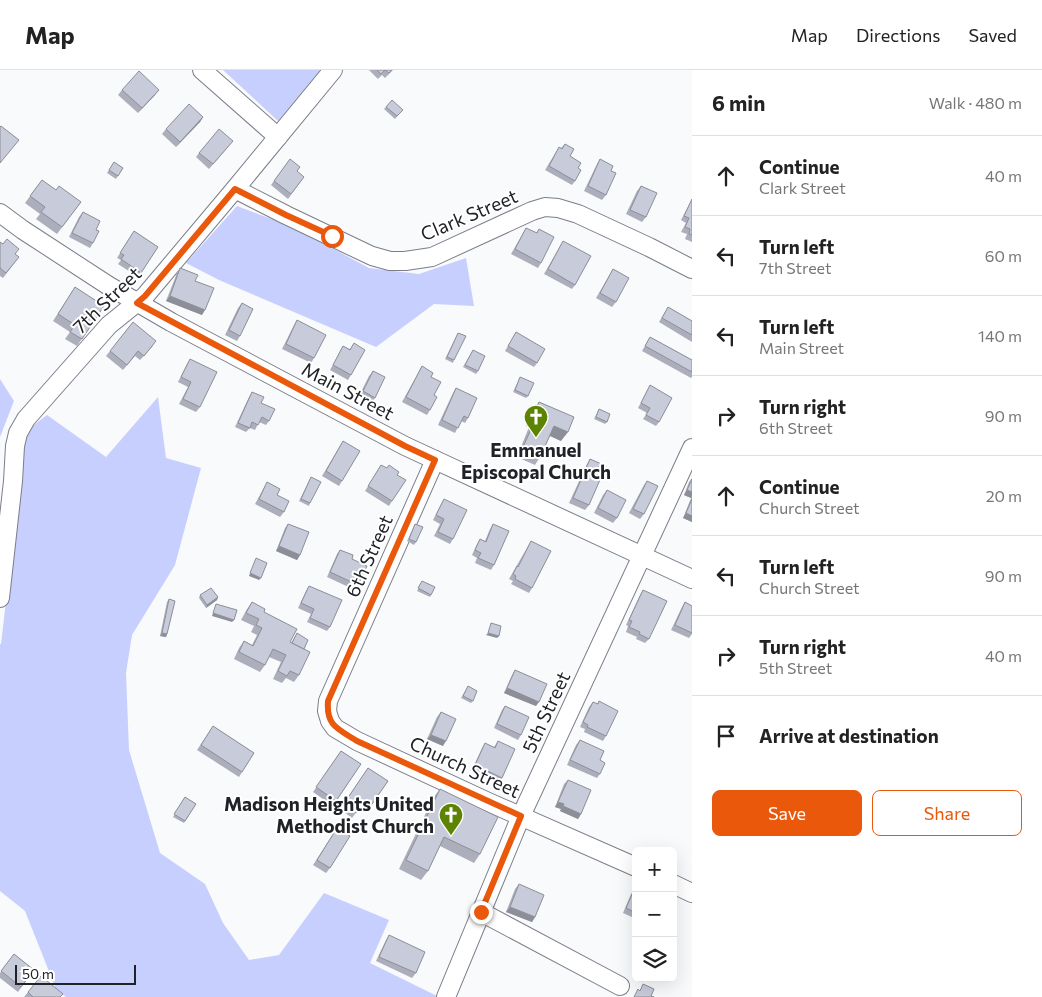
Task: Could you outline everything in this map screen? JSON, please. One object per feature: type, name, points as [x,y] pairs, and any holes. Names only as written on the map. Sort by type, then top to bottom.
[{"type":"street","points":[[202,70],[278,137]]},
{"type":"street","name":"7th Street","points":[[0,598],[15,446],[18,434],[26,419],[109,325],[145,296],[333,70]]},
{"type":"street","name":"Clark Street","points":[[235,189],[372,256],[390,261],[432,257],[532,211],[545,207],[558,208],[578,214],[692,269]]},
{"type":"street","name":"Main Street","points":[[0,213],[137,303],[396,441],[692,579]]},
{"type":"street","name":"5th Street","points":[[446,997],[521,816],[692,448]]},
{"type":"street","name":"6th Street","points":[[342,670],[435,460]]},
{"type":"street","name":"Church Street","points":[[342,670],[328,701],[327,711],[330,721],[335,728],[357,741],[632,865]]},
{"type":"street","points":[[677,886],[692,893]]},
{"type":"street","points":[[481,912],[620,986]]},
{"type":"shaded area","points":[[223,70],[320,70],[278,121]]},
{"type":"shaded area","points":[[237,206],[293,227],[369,268],[419,274],[466,258],[474,306],[434,304],[376,347],[219,280],[186,263]]},
{"type":"shaded area","points":[[0,379],[14,401],[0,437]]},
{"type":"shaded area","points":[[158,397],[166,458],[201,468],[175,565],[132,635],[126,673],[129,750],[160,853],[205,884],[223,923],[249,960],[279,955],[324,893],[389,920],[370,963],[436,997],[66,997],[56,989],[25,911],[0,891],[0,644],[26,431],[47,415],[106,457]]},
{"type":"building","points":[[377,70],[385,70],[381,74]]},
{"type":"building","points":[[139,71],[159,90],[142,108],[122,90]]},
{"type":"building","points":[[392,100],[403,110],[397,116],[386,107]]},
{"type":"building","points":[[189,104],[203,117],[180,142],[166,129]]},
{"type":"building","points":[[0,127],[19,140],[0,163]]},
{"type":"building","points":[[219,129],[233,141],[213,164],[199,153]]},
{"type":"building","points":[[565,144],[574,149],[570,156],[581,163],[578,168],[581,170],[575,181],[549,166],[559,147],[562,149]]},
{"type":"building","points":[[290,159],[300,167],[297,171],[304,177],[291,194],[274,181]]},
{"type":"building","points":[[600,159],[613,166],[611,171],[616,173],[606,195],[588,186]]},
{"type":"building","points":[[114,162],[123,168],[118,176],[109,170]]},
{"type":"building","points":[[42,180],[56,190],[59,186],[81,202],[62,227],[41,212],[45,207],[30,196]]},
{"type":"building","points":[[641,186],[657,193],[646,217],[630,210]]},
{"type":"building","points":[[692,199],[692,235],[689,234],[690,229],[685,227],[689,218],[684,216]]},
{"type":"building","points":[[83,212],[100,221],[96,230],[99,231],[93,243],[72,233]]},
{"type":"building","points":[[526,228],[537,233],[539,229],[554,237],[541,263],[515,249]]},
{"type":"building","points":[[134,231],[158,247],[141,273],[121,259],[124,255],[120,253]]},
{"type":"building","points":[[7,239],[19,249],[15,254],[19,257],[6,273],[0,268],[0,242],[3,244]]},
{"type":"building","points":[[563,241],[591,256],[575,285],[548,269]]},
{"type":"building","points":[[180,268],[198,275],[195,281],[214,288],[205,310],[170,296]]},
{"type":"building","points":[[613,269],[629,278],[616,302],[600,293]]},
{"type":"building","points":[[75,287],[104,306],[82,339],[70,332],[75,325],[58,314]]},
{"type":"building","points":[[242,303],[253,309],[240,336],[229,330]]},
{"type":"building","points":[[668,307],[692,321],[692,335],[662,318]]},
{"type":"building","points":[[297,320],[326,335],[314,358],[286,344]]},
{"type":"building","points":[[133,322],[156,341],[144,356],[138,351],[127,365],[110,351]]},
{"type":"building","points":[[516,332],[545,349],[537,363],[508,346]]},
{"type":"building","points":[[458,333],[466,336],[454,360],[447,357]]},
{"type":"building","points":[[650,337],[692,360],[692,372],[645,346]]},
{"type":"building","points":[[354,343],[365,350],[351,375],[333,365],[343,346],[350,350]]},
{"type":"building","points":[[473,350],[485,356],[478,371],[465,365]]},
{"type":"building","points":[[190,359],[217,372],[200,407],[183,399],[191,382],[181,377]]},
{"type":"building","points":[[422,366],[433,373],[431,377],[441,382],[434,395],[437,397],[430,410],[406,397]]},
{"type":"building","points":[[373,371],[385,377],[375,398],[363,391]]},
{"type":"building","points":[[520,377],[534,383],[528,396],[515,390]]},
{"type":"building","points":[[650,385],[672,398],[659,422],[646,415],[650,408],[641,403]]},
{"type":"building","points":[[456,388],[477,398],[468,418],[464,416],[458,428],[442,420]]},
{"type":"building","points":[[252,392],[264,397],[261,403],[275,409],[269,421],[262,417],[258,425],[252,422],[250,428],[238,423]]},
{"type":"building","name":"Emmanuel Episcopal Church","points":[[539,402],[574,417],[568,432],[554,426],[541,455],[523,447],[536,418],[533,416]]},
{"type":"building","points":[[599,409],[610,414],[607,422],[596,417]]},
{"type":"building","points":[[343,441],[360,451],[342,481],[326,471]]},
{"type":"building","points":[[590,459],[606,466],[589,505],[573,498]]},
{"type":"building","points":[[381,465],[387,468],[389,465],[399,472],[397,475],[406,480],[392,501],[368,486]]},
{"type":"building","points":[[311,477],[321,482],[310,503],[301,499]]},
{"type":"building","points":[[692,479],[692,492],[687,490]]},
{"type":"building","points":[[647,481],[658,486],[644,514],[633,509]]},
{"type":"building","points":[[267,482],[280,489],[277,495],[289,501],[284,512],[259,499]]},
{"type":"building","points":[[607,490],[626,500],[617,518],[598,508]]},
{"type":"building","points":[[444,499],[467,510],[453,539],[438,532],[444,519],[436,515]]},
{"type":"building","points":[[692,499],[692,516],[686,513]]},
{"type":"building","points":[[288,524],[309,532],[300,555],[279,546]]},
{"type":"building","points":[[415,524],[423,527],[416,542],[409,539]]},
{"type":"building","points":[[493,524],[509,531],[494,565],[478,558],[481,553],[475,550],[480,539],[486,542]]},
{"type":"building","points":[[531,541],[551,551],[532,588],[515,579],[516,576],[513,574]]},
{"type":"building","points":[[340,550],[353,555],[352,559],[367,566],[358,585],[330,572]]},
{"type":"building","points":[[256,558],[267,563],[261,578],[250,573]]},
{"type":"building","points":[[422,581],[435,587],[431,595],[418,588]]},
{"type":"building","points":[[309,586],[342,600],[330,627],[310,618],[314,609],[301,603]]},
{"type":"building","points":[[211,588],[218,597],[207,605],[200,595]]},
{"type":"building","points":[[643,590],[667,601],[649,639],[629,627],[632,621],[629,620]]},
{"type":"building","points":[[169,599],[175,601],[167,634],[162,633]]},
{"type":"building","points":[[252,602],[265,609],[264,612],[297,629],[290,642],[310,652],[299,675],[290,671],[287,676],[278,671],[286,655],[273,649],[265,665],[239,652],[244,641],[253,646],[262,628],[256,625],[259,619],[246,613]]},
{"type":"building","points":[[685,602],[692,606],[692,633],[675,625]]},
{"type":"building","points":[[216,604],[237,610],[234,620],[213,613]]},
{"type":"building","points":[[491,623],[501,626],[499,636],[488,633]]},
{"type":"building","points":[[297,633],[308,640],[304,649],[292,643]]},
{"type":"building","points":[[515,670],[547,684],[539,702],[507,688]]},
{"type":"building","points":[[468,686],[477,691],[473,701],[463,696]]},
{"type":"building","points":[[599,701],[618,711],[606,736],[587,727],[588,725],[583,722],[593,702],[598,704]]},
{"type":"building","points":[[505,706],[529,717],[521,735],[497,724]]},
{"type":"building","points":[[441,712],[456,719],[446,741],[431,735]]},
{"type":"building","points":[[213,726],[254,753],[242,772],[201,745]]},
{"type":"building","points":[[580,740],[604,751],[600,760],[605,763],[600,774],[570,760]]},
{"type":"building","points":[[498,741],[515,749],[502,778],[475,765],[485,743],[495,748]]},
{"type":"building","points":[[341,751],[361,764],[336,801],[316,787]]},
{"type":"building","points":[[368,768],[388,781],[372,804],[365,799],[356,813],[343,805]]},
{"type":"building","points":[[568,780],[591,790],[581,814],[558,802]]},
{"type":"building","name":"Madison Heights United Methodist Church","points":[[440,789],[498,817],[480,854],[444,837],[428,871],[406,860]]},
{"type":"building","points":[[185,797],[196,804],[185,821],[174,814]]},
{"type":"building","points":[[337,828],[350,836],[330,868],[317,860]]},
{"type":"building","points":[[519,884],[544,895],[535,917],[510,907]]},
{"type":"building","points":[[632,894],[632,911],[626,908]]},
{"type":"building","points":[[389,935],[425,952],[416,973],[379,957]]},
{"type":"building","points":[[14,954],[34,970],[21,987],[1,971]]},
{"type":"building","points":[[41,976],[63,994],[60,997],[33,997],[28,992]]},
{"type":"building","points":[[643,984],[654,989],[651,996],[654,997],[634,997],[638,989],[640,991]]},
{"type":"place","name":"Emmanuel Episcopal Church","points":[[536,438]]},
{"type":"place","name":"Madison Heights United Methodist Church","points":[[451,836]]},
{"type":"route","points":[[332,236],[235,189],[145,296],[137,303],[405,446],[435,460],[328,701],[327,711],[330,721],[335,728],[357,741],[521,816],[481,912]]}]
